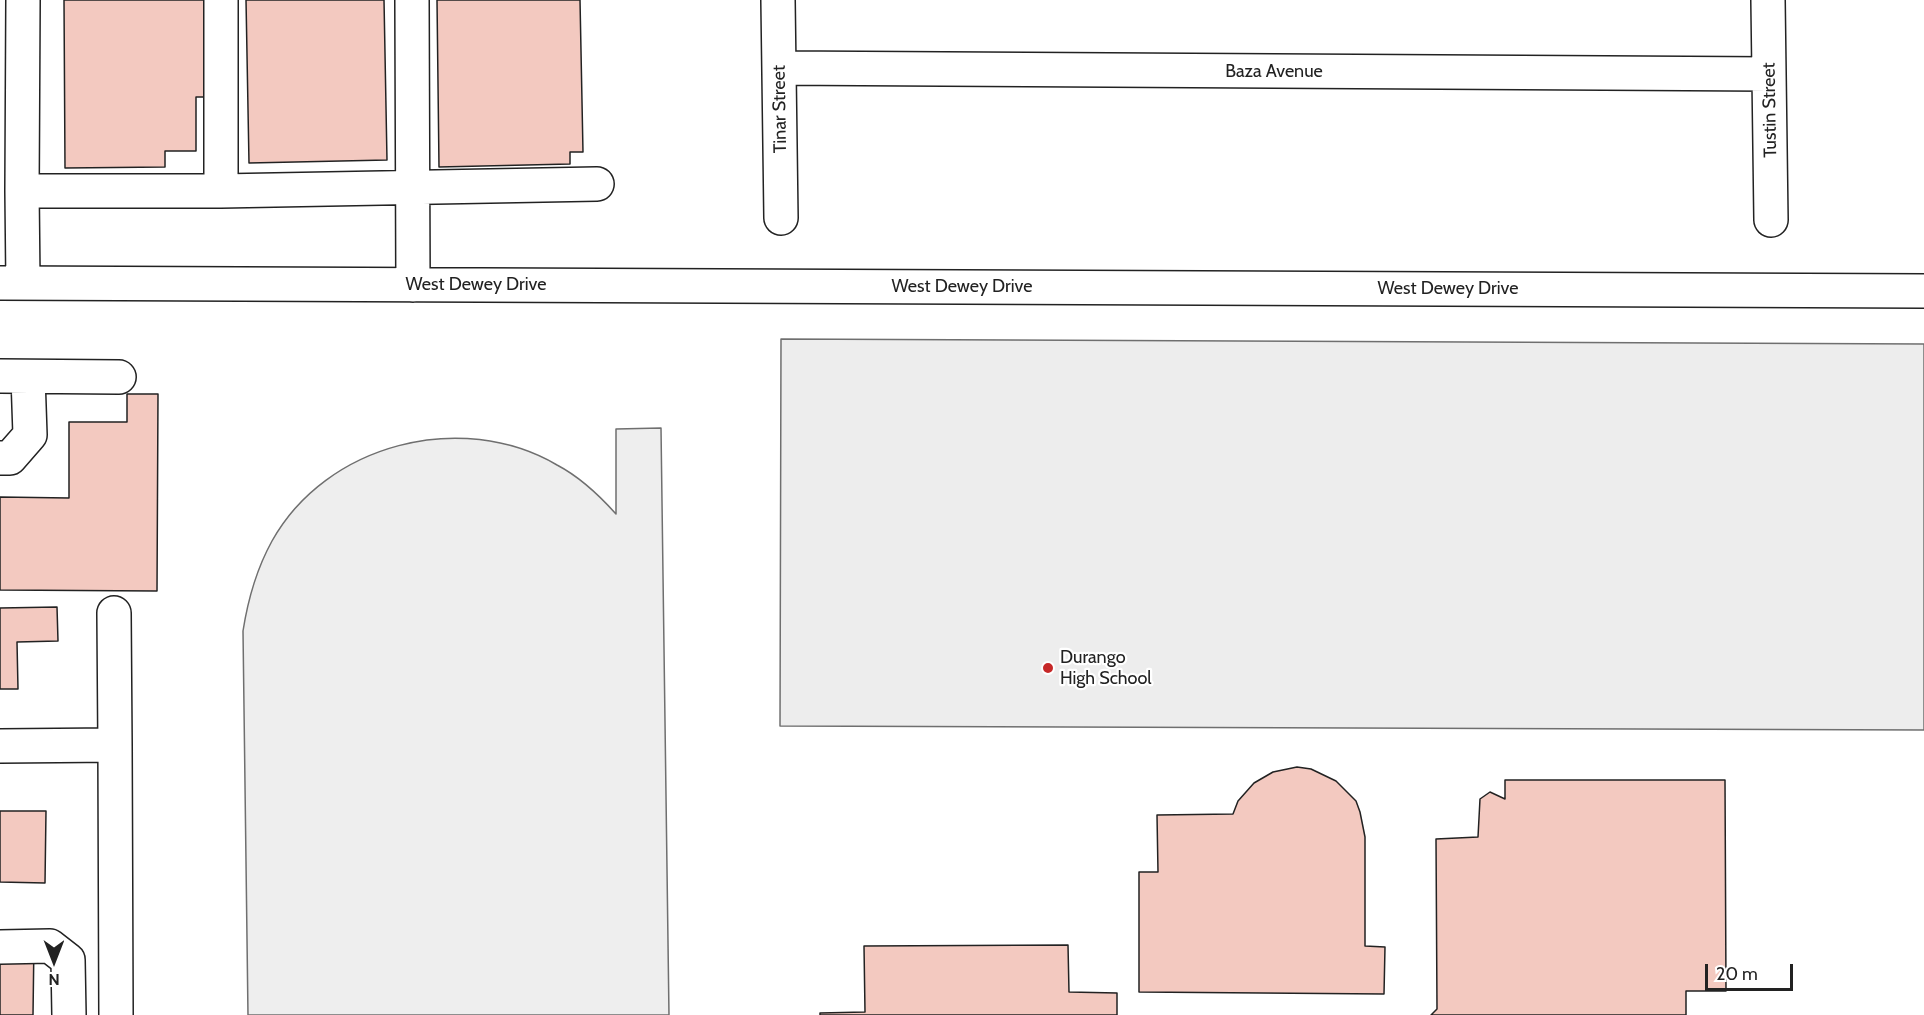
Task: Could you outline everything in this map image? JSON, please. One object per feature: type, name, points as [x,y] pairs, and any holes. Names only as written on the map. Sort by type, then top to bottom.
[{"type":"street","points":[[221,0],[221,191]]},
{"type":"street","points":[[412,0],[413,285]]},
{"type":"street","name":"Tinar Street","points":[[778,0],[781,218]]},
{"type":"street","name":"Tustin Street","points":[[1768,0],[1771,220]]},
{"type":"street","points":[[11,283],[22,191],[12,83],[16,13]]},
{"type":"street","name":"Baza Avenue","points":[[779,68],[1769,74]]},
{"type":"street","points":[[22,191],[221,191],[597,184]]},
{"type":"street","name":"West Dewey Drive","points":[[11,283],[1924,291]]},
{"type":"street","points":[[0,459],[10,458],[30,435],[14,377],[119,377]]},
{"type":"street","points":[[114,613],[116,1015]]},
{"type":"street","points":[[0,746],[115,745]]},
{"type":"street","points":[[0,947],[50,946],[68,960],[69,1015]]},
{"type":"shaded area","points":[[781,339],[1924,344],[1924,730],[780,726]]},
{"type":"shaded area","points":[[661,428],[669,1015],[248,1015],[243,631],[253,585],[272,541],[296,508],[326,480],[361,460],[399,446],[439,439],[480,440],[519,448],[574,475],[616,514],[616,429]]},
{"type":"building","points":[[64,0],[209,0],[209,97],[196,97],[196,151],[165,151],[165,167],[65,168]]},
{"type":"building","points":[[246,0],[384,0],[387,160],[249,163]]},
{"type":"building","points":[[437,0],[580,0],[583,152],[570,152],[570,164],[439,167]]},
{"type":"building","points":[[127,394],[158,394],[157,591],[0,590],[0,497],[69,498],[69,422],[127,422]]},
{"type":"building","points":[[57,607],[58,641],[17,642],[18,689],[0,689],[0,608]]},
{"type":"building","points":[[1297,767],[1311,769],[1336,781],[1356,801],[1365,837],[1365,946],[1385,947],[1384,994],[1139,992],[1139,872],[1158,872],[1157,815],[1233,814],[1238,801],[1254,783],[1273,772]]},
{"type":"building","points":[[1505,780],[1725,780],[1726,991],[1686,991],[1686,1015],[1431,1015],[1437,1009],[1436,839],[1478,837],[1480,799],[1490,792],[1505,799]]},
{"type":"building","points":[[0,811],[46,811],[45,883],[0,882]]},
{"type":"building","points":[[0,940],[34,941],[33,1015],[0,1015]]},
{"type":"building","points":[[1068,945],[1069,992],[1117,993],[1117,1015],[820,1015],[820,1013],[865,1012],[864,946]]},
{"type":"place","name":"Durango High School","points":[[1048,668]]}]
